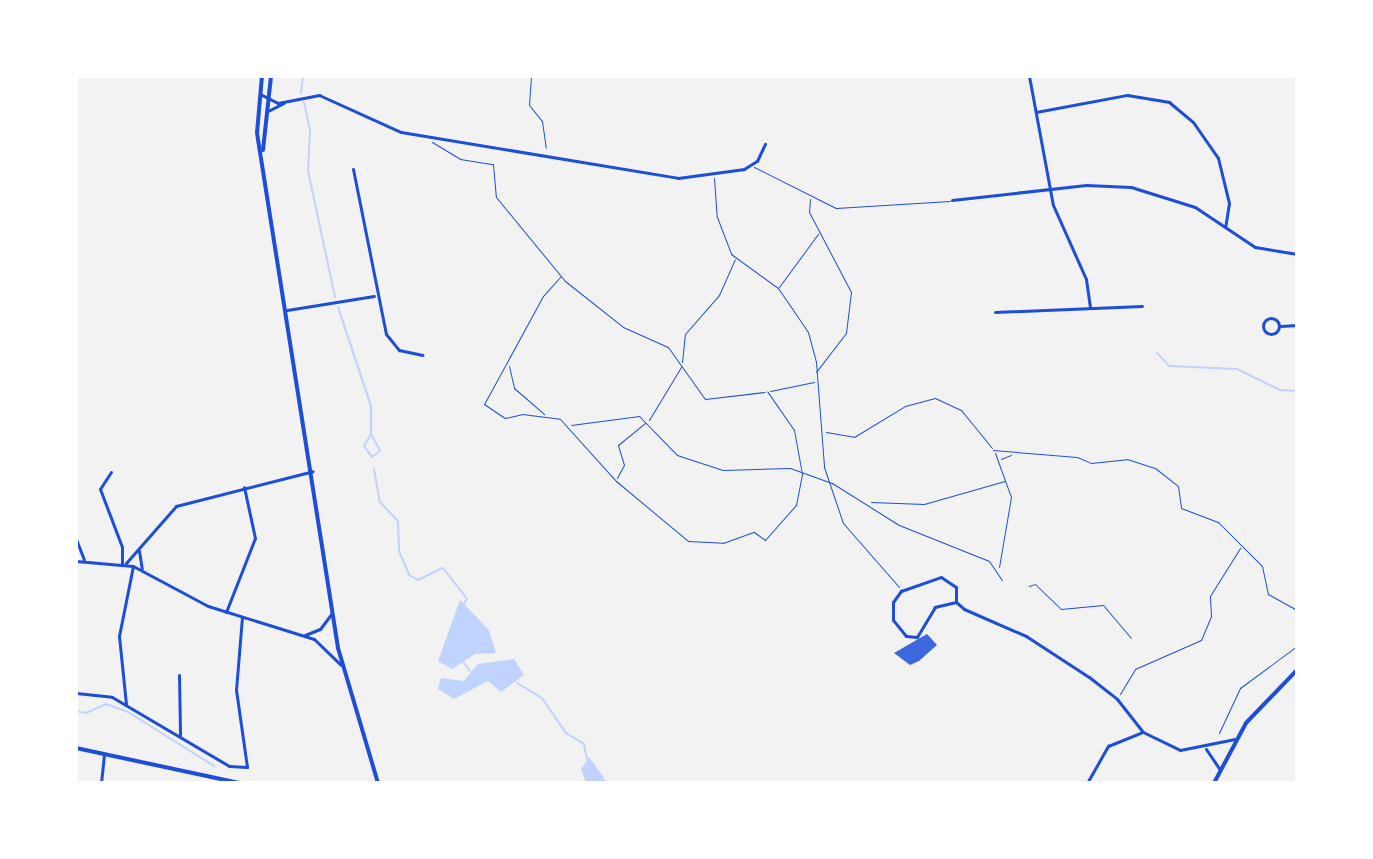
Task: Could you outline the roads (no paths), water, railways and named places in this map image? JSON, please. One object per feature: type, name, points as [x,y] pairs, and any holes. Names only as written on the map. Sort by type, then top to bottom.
[{"type":"main road","points":[[262,76],[257,133],[313,471],[341,665],[378,783]]},
{"type":"main road","points":[[263,161],[271,76]]},
{"type":"main road","points":[[1214,783],[1235,739],[1297,670]]},
{"type":"main road","points":[[76,748],[239,783]]},
{"type":"street","points":[[1029,76],[1059,225],[1086,279],[1090,308]]},
{"type":"street","points":[[259,94],[286,102]]},
{"type":"street","points":[[266,112],[286,102],[319,95],[377,124],[432,139],[674,178],[714,175],[751,166],[765,144]]},
{"type":"street","points":[[1036,112],[1127,95],[1169,102],[1193,122],[1218,158],[1229,203],[1225,227]]},
{"type":"street","points":[[353,169],[375,296],[390,342],[422,355]]},
{"type":"street","points":[[952,200],[1100,185],[1143,189],[1184,202],[1259,249],[1297,254]]},
{"type":"street","points":[[287,310],[375,296]]},
{"type":"street","points":[[995,312],[1142,306]]},
{"type":"street","points":[[1280,326],[1270,318],[1263,325],[1271,334],[1280,326],[1297,325]]},
{"type":"street","points":[[124,563],[139,551],[176,506],[244,486],[313,471]]},
{"type":"street","points":[[111,472],[100,489],[122,547],[124,563]]},
{"type":"street","points":[[226,612],[255,538],[244,486]]},
{"type":"street","points":[[76,539],[84,560]]},
{"type":"street","points":[[139,551],[142,569]]},
{"type":"street","points":[[76,561],[124,563],[142,569],[226,612],[305,635],[341,665]]},
{"type":"street","points":[[126,704],[119,636],[133,566]]},
{"type":"street","points":[[956,602],[956,587],[941,577],[901,591],[893,602],[893,620],[911,638],[922,633],[935,607],[956,602],[1026,636],[1117,699],[1143,732],[1180,750],[1235,739]]},
{"type":"street","points":[[305,635],[325,625],[333,610]]},
{"type":"street","points":[[76,693],[102,694],[126,704],[229,766],[247,767],[236,690],[242,617]]},
{"type":"street","points":[[179,675],[180,735]]},
{"type":"street","points":[[1088,782],[1108,746],[1143,732]]},
{"type":"street","points":[[1202,748],[1219,768]]},
{"type":"street","points":[[101,783],[104,754]]},
{"type":"lane","points":[[751,166],[810,199],[855,209],[952,200]]},
{"type":"water","points":[[460,600],[489,630],[496,653],[475,654],[452,669],[438,661]]},
{"type":"water","points":[[514,659],[524,675],[501,692],[488,681],[454,699],[438,689],[441,678],[464,681],[478,664]]},
{"type":"water","points":[[589,757],[607,783],[586,783],[581,769]]},
{"type":"waterway","points":[[301,93],[303,76]]},
{"type":"waterway","points":[[304,102],[310,131],[308,171],[335,297]]},
{"type":"waterway","points":[[338,307],[371,406],[371,434],[380,451],[372,457],[364,446],[371,434]]},
{"type":"waterway","points":[[1157,353],[1169,366],[1237,369],[1280,390],[1297,391]]},
{"type":"waterway","points":[[374,469],[380,502],[398,521],[399,551],[409,575],[418,580],[443,568],[467,599],[463,605]]},
{"type":"waterway","points":[[463,662],[470,671]]},
{"type":"waterway","points":[[517,683],[542,698],[566,733],[584,744],[587,759]]},
{"type":"waterway","points":[[76,711],[86,713],[106,704],[128,712],[214,766]]}]
